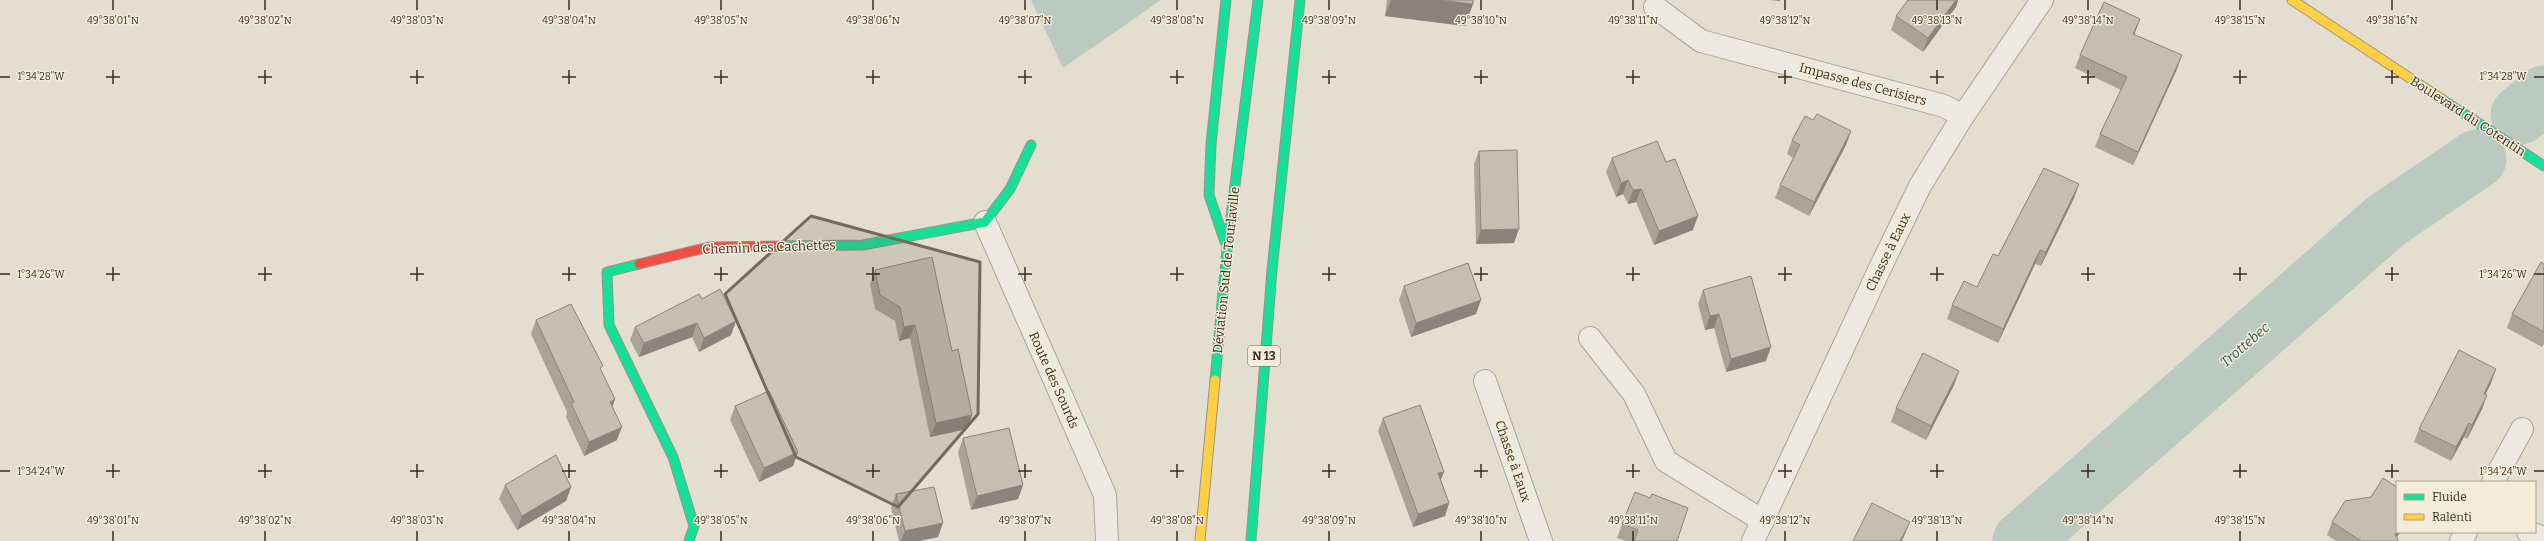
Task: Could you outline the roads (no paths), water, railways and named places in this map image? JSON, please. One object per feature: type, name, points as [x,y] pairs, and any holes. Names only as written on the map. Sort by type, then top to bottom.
[{"type":"main road","points":[[1226,0],[1211,144],[1209,194],[1227,249]]},
{"type":"main road","name":"Déviation Sud de Tourlaville","points":[[1200,541],[1227,249],[1258,0]]},
{"type":"main road","name":"N 13","points":[[1251,541],[1259,419],[1280,172],[1300,0]]},
{"type":"main road","name":"Boulevard du Cotentin","points":[[2292,0],[2544,166]]},
{"type":"main road","points":[[985,222],[1010,189],[1031,145]]},
{"type":"main road","name":"Chemin des Cachettes","points":[[689,541],[694,526],[673,457],[609,324],[607,272],[709,247],[863,245],[985,222]]},
{"type":"street","name":"Chasse à Eaux","points":[[1753,541],[1880,266],[1920,186],[1962,116],[2042,0]]},
{"type":"street","name":"Impasse des Cerisiers","points":[[1655,7],[1701,41],[1944,106],[1962,116]]},
{"type":"street","name":"Route des Sourds","points":[[985,222],[1105,495],[1107,541]]},
{"type":"street","points":[[1590,338],[1634,394],[1666,461],[1763,521]]},
{"type":"street","name":"Chasse à Eaux","points":[[1484,381],[1541,541]]},
{"type":"street","points":[[2494,481],[2522,429]]},
{"type":"street","points":[[2531,533],[2544,538]]},
{"type":"waterway","name":"Trottebec","points":[[2520,115],[2544,95]]},
{"type":"waterway","name":"Trottebec","points":[[2022,541],[2387,220],[2477,159]]}]
